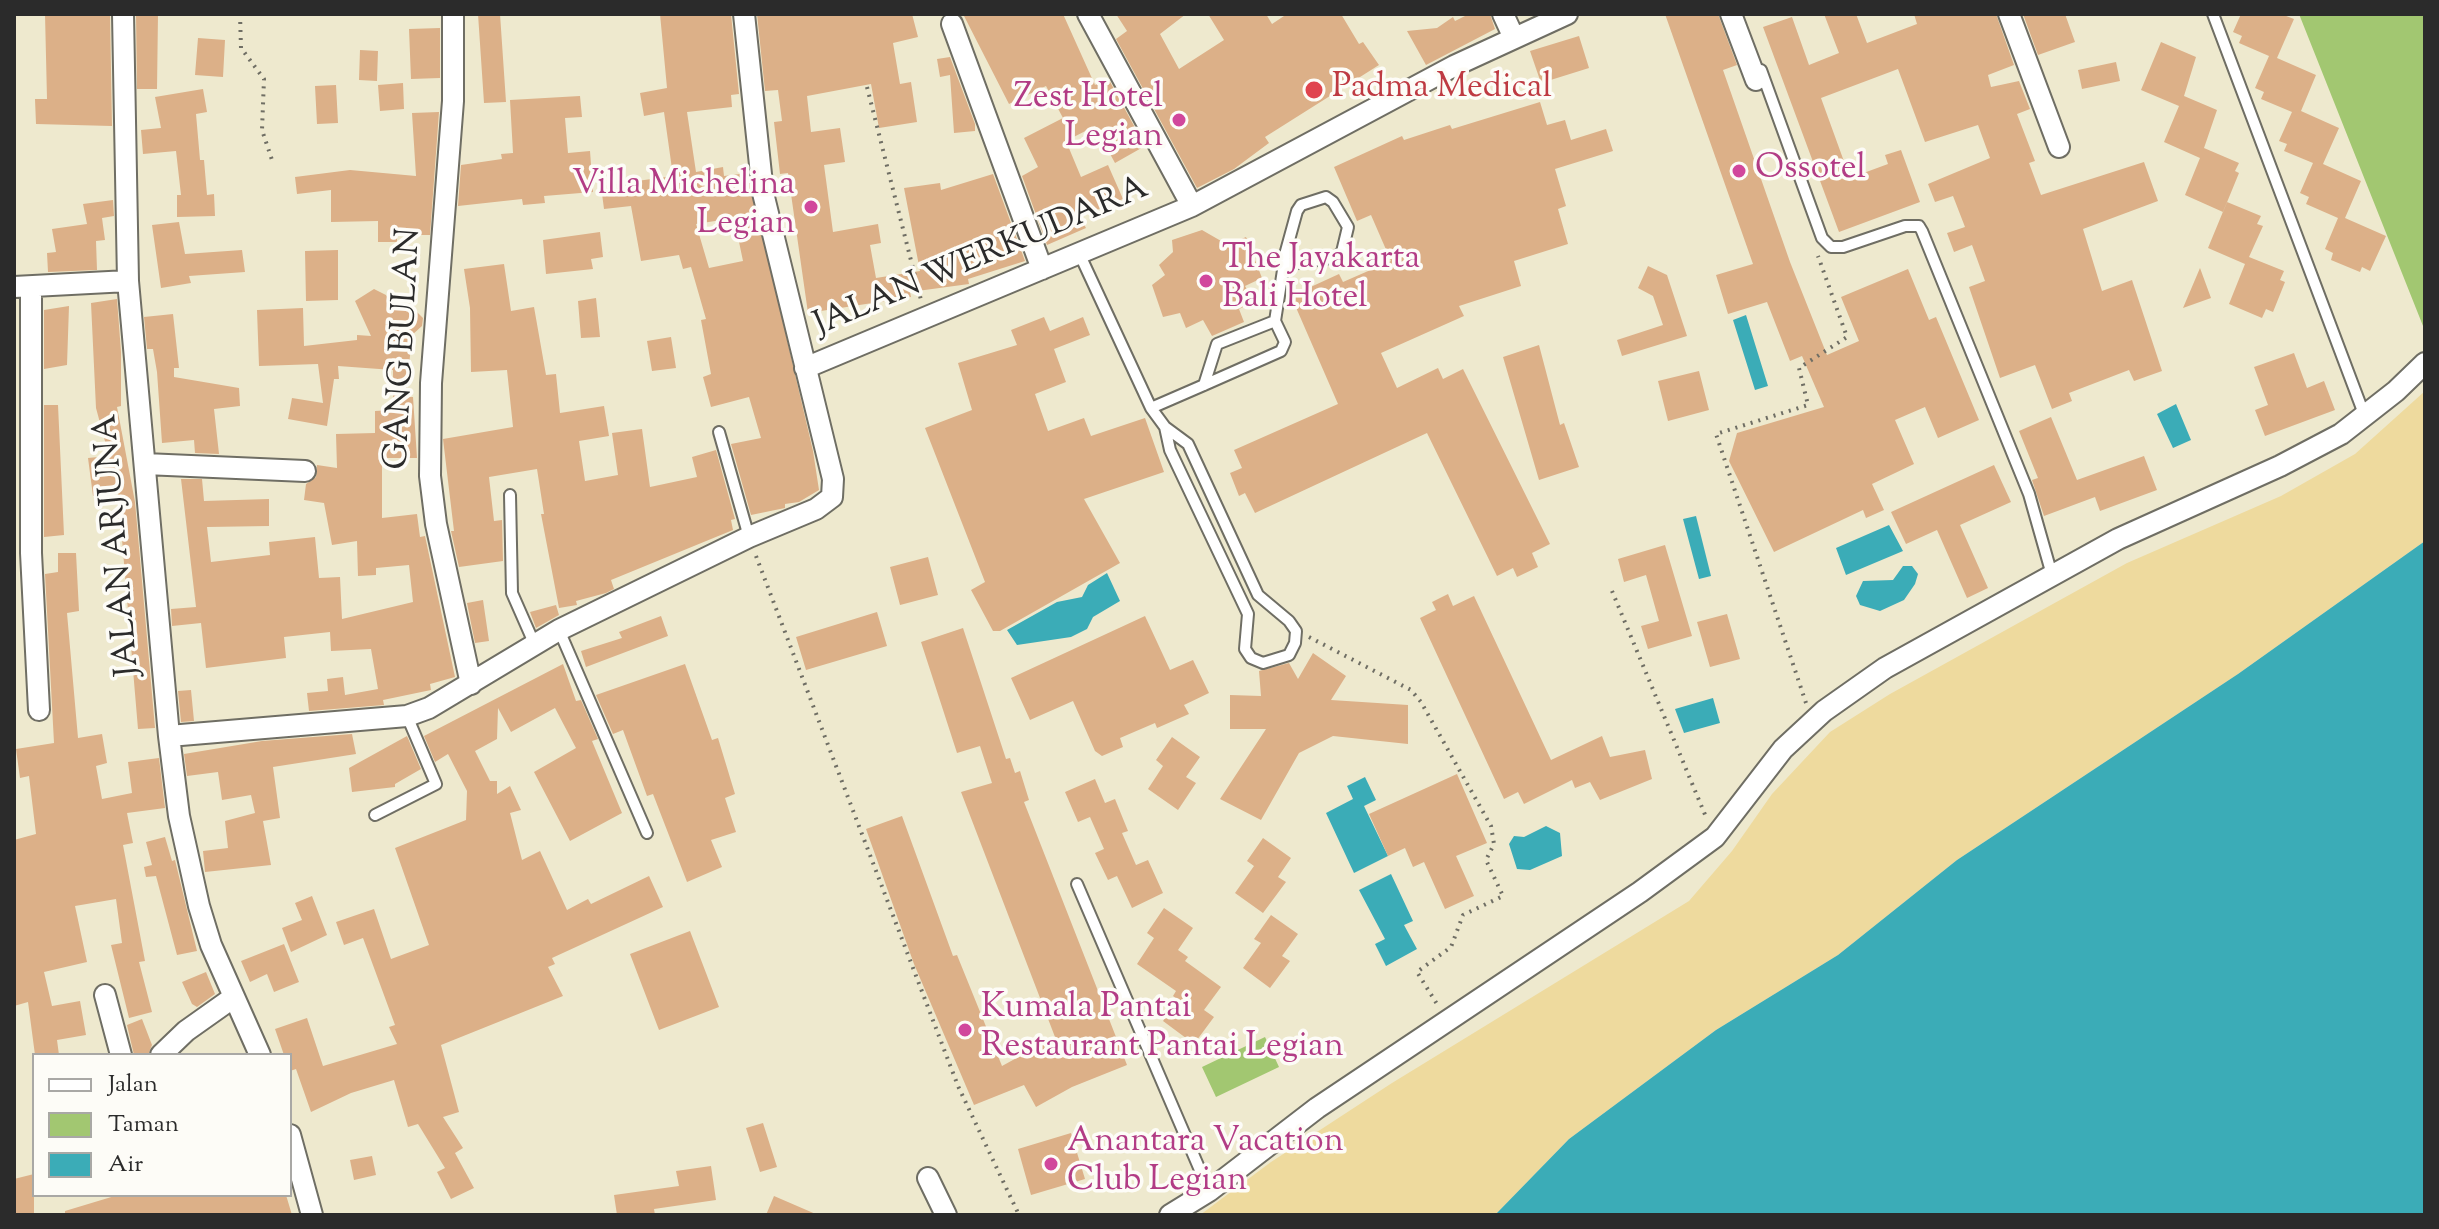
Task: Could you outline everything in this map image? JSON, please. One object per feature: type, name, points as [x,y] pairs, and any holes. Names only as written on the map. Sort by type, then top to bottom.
[{"type":"street","name":"JALAN ARJUNA","points":[[123,14],[128,281],[179,816],[199,906],[259,1053]]},
{"type":"street","name":"GANG BULAN","points":[[453,14],[453,101],[431,383],[430,476],[436,524],[474,682]]},
{"type":"street","points":[[462,14],[460,173],[442,350],[437,473],[442,523],[474,682]]},
{"type":"street","points":[[744,14],[763,193],[805,368]]},
{"type":"street","name":"JALAN WERKUDARA","points":[[169,736],[407,716],[474,682],[559,630],[749,537],[816,509],[832,497],[833,479],[805,368],[1192,206],[1088,14]]},
{"type":"street","points":[[1503,14],[1514,38]]},
{"type":"street","points":[[1192,206],[1454,66],[1567,14]]},
{"type":"street","points":[[1731,14],[1756,80]]},
{"type":"street","points":[[2009,14],[2059,147]]},
{"type":"street","points":[[952,24],[1042,269]]},
{"type":"street","points":[[39,710],[22,287],[128,281]]},
{"type":"street","points":[[1170,1215],[1209,1191],[1317,1108],[1640,892],[1715,837],[1783,749],[1813,721],[1885,668],[2118,539],[2280,466],[2341,434],[2425,363]]},
{"type":"street","points":[[145,464],[305,471]]},
{"type":"street","points":[[105,995],[120,1053]]},
{"type":"street","points":[[163,1053],[186,1031],[234,997]]},
{"type":"street","points":[[292,1142],[312,1215]]},
{"type":"street","points":[[928,1178],[946,1215]]},
{"type":"lane","points":[[1741,14],[1822,238],[1831,247],[1843,247],[1914,224],[1922,231],[2029,494],[2052,575]]},
{"type":"lane","points":[[2213,14],[2364,414]]},
{"type":"lane","points":[[1151,408],[1281,351],[1285,342],[1275,321],[1285,265],[1297,211],[1301,205],[1326,197],[1333,202],[1348,227],[1342,252],[1336,257],[1285,265]]},
{"type":"lane","points":[[1079,253],[1151,408],[1165,427],[1188,444],[1258,595],[1289,621],[1296,631],[1289,655],[1263,663],[1251,658],[1244,639],[1248,614],[1170,450],[1165,427]]},
{"type":"lane","points":[[1204,385],[1217,344],[1275,321]]},
{"type":"lane","points":[[719,432],[749,537]]},
{"type":"lane","points":[[510,495],[512,593],[534,643]]},
{"type":"lane","points":[[559,630],[647,833]]},
{"type":"lane","points":[[375,815],[436,784],[407,716]]},
{"type":"lane","points":[[1077,884],[1209,1191]]},
{"type":"path","points":[[240,14],[241,48],[264,79],[262,130],[273,163]]},
{"type":"path","points":[[867,87],[926,318]]},
{"type":"path","points":[[1813,721],[1716,434],[1808,405],[1799,368],[1847,337],[1816,251]]},
{"type":"path","points":[[749,537],[958,1086],[1019,1215]]},
{"type":"path","points":[[1612,591],[1715,837]]},
{"type":"path","points":[[1296,631],[1411,690],[1421,702],[1491,826],[1494,844],[1486,860],[1503,896],[1463,915],[1451,947],[1417,972],[1447,1021]]},
{"type":"green space","points":[[2299,14],[2425,14],[2425,331]]},
{"type":"green space","points":[[1265,1037],[1279,1067],[1216,1097],[1202,1067]]},
{"type":"sand","points":[[2425,391],[2425,541],[2238,674],[1957,860],[1838,955],[1716,1030],[1569,1139],[1495,1215],[1200,1215],[1271,1162],[1392,1083],[1689,901],[1732,851],[1772,794],[1830,732],[1890,694],[2127,563],[2281,496],[2355,454]]},
{"type":"water","points":[[1746,315],[1768,386],[1755,390],[1733,320]]},
{"type":"water","points":[[2176,404],[2191,440],[2173,448],[2157,414]]},
{"type":"water","points":[[1696,516],[1711,576],[1699,579],[1683,519]]},
{"type":"water","points":[[1889,525],[1903,551],[1846,575],[1836,548]]},
{"type":"water","points":[[2425,541],[2425,1215],[1495,1215],[1569,1139],[1716,1030],[1838,955],[1957,860],[2238,674]]},
{"type":"water","points":[[1903,566],[1912,566],[1918,574],[1904,600],[1880,611],[1860,605],[1856,596],[1863,581],[1893,580]]},
{"type":"water","points":[[1107,573],[1120,601],[1093,617],[1087,629],[1071,637],[1017,645],[1007,630],[1057,602],[1082,597],[1088,585]]},
{"type":"water","points":[[1713,698],[1720,723],[1684,733],[1675,709]]},
{"type":"water","points":[[1365,777],[1376,800],[1364,806],[1388,856],[1354,873],[1326,813],[1353,799],[1347,786]]},
{"type":"water","points":[[1546,826],[1560,833],[1562,856],[1530,870],[1517,869],[1509,844],[1514,836],[1524,837]]},
{"type":"water","points":[[1391,874],[1413,921],[1404,925],[1417,949],[1386,966],[1375,944],[1385,939],[1359,890]]},
{"type":"building","points":[[45,14],[110,14],[112,126],[36,124],[35,99],[47,99]]},
{"type":"building","points":[[136,14],[158,14],[157,89],[137,89]]},
{"type":"building","points":[[478,14],[500,14],[506,102],[484,103]]},
{"type":"building","points":[[660,14],[731,14],[739,94],[731,95],[732,107],[687,112],[696,172],[723,167],[724,176],[748,173],[813,451],[819,490],[799,502],[785,504],[785,508],[751,515],[731,444],[761,438],[749,397],[711,407],[703,377],[711,374],[701,320],[706,319],[691,267],[683,269],[679,255],[641,261],[631,206],[604,209],[601,186],[673,176],[664,112],[644,116],[640,93],[667,88]],"holes":[[[734,218],[743,261],[709,268],[696,224]]]},
{"type":"building","points":[[757,14],[912,14],[918,37],[893,43],[900,84],[911,82],[917,122],[879,128],[871,84],[807,96],[811,132],[840,128],[845,162],[824,165],[833,232],[878,224],[881,243],[870,245],[876,278],[920,271],[904,188],[940,183],[941,190],[993,174],[1025,261],[968,279],[969,284],[910,292],[911,297],[808,313],[788,173],[780,174],[774,122],[782,121],[778,90],[765,91]]},
{"type":"building","points":[[963,14],[1063,14],[1095,85],[1108,78],[1145,146],[1115,163],[1095,126],[1066,141],[1081,177],[1108,165],[1123,199],[1080,217],[1086,228],[1047,245],[1022,176],[1038,167],[1024,138],[1063,118],[1046,86],[1009,104]]},
{"type":"building","points":[[1116,14],[1186,14],[1160,34],[1179,69],[1224,40],[1208,14],[1266,14],[1272,24],[1287,14],[1341,14],[1359,44],[1363,42],[1379,65],[1265,137],[1269,143],[1234,169],[1197,188],[1116,39],[1127,31]]},
{"type":"building","points":[[1469,14],[1490,14],[1495,29],[1426,65],[1407,31],[1437,28],[1453,17],[1455,21]]},
{"type":"building","points":[[1665,14],[1718,14],[1737,65],[1723,70],[1790,262],[1827,355],[1859,341],[1841,297],[1908,269],[1929,320],[1936,317],[1979,420],[1938,438],[1925,407],[1895,420],[1914,464],[1872,484],[1884,510],[1866,518],[1863,510],[1774,552],[1729,461],[1737,433],[1824,407],[1802,356],[1790,361],[1767,302],[1728,314],[1716,275],[1753,264]]},
{"type":"building","points":[[1824,14],[1856,14],[1867,43],[1917,24],[1914,14],[1996,14],[2014,65],[1988,75],[1991,87],[2019,81],[2030,109],[2017,114],[2035,161],[2029,163],[2041,195],[2144,162],[2158,201],[2083,229],[2102,291],[2132,280],[2162,371],[2134,381],[2129,370],[2069,393],[2072,401],[2052,409],[2035,365],[2000,378],[1969,287],[1985,281],[1972,245],[1954,252],[1947,233],[1965,227],[1953,196],[1935,202],[1928,184],[1990,158],[1978,125],[1925,142],[1898,69],[1821,98],[1850,178],[1888,164],[1885,155],[1901,150],[1920,202],[1839,232],[1763,27],[1792,17],[1809,65],[1839,53]]},
{"type":"building","points":[[2023,14],[2065,14],[2075,42],[2038,55]]},
{"type":"building","points":[[2241,14],[2281,14],[2294,19],[2277,58],[2316,75],[2301,111],[2339,128],[2323,164],[2361,181],[2345,218],[2386,236],[2370,271],[2362,267],[2360,272],[2331,260],[2333,253],[2325,249],[2338,218],[2306,204],[2309,197],[2300,193],[2313,163],[2284,151],[2287,144],[2279,141],[2292,112],[2261,99],[2264,92],[2255,88],[2269,56],[2239,43],[2242,36],[2233,32]]},
{"type":"building","points":[[440,28],[440,78],[411,79],[409,29]]},
{"type":"building","points":[[1579,36],[1589,68],[1541,83],[1530,51]]},
{"type":"building","points":[[198,38],[225,40],[223,77],[195,75]]},
{"type":"building","points":[[2161,42],[2196,57],[2184,96],[2217,110],[2204,148],[2239,163],[2235,171],[2239,173],[2223,212],[2185,195],[2200,158],[2164,142],[2179,106],[2141,90]]},
{"type":"building","points":[[360,50],[378,51],[377,81],[359,80]]},
{"type":"building","points":[[950,57],[975,131],[954,133],[950,75],[940,77],[937,59]]},
{"type":"building","points":[[2116,62],[2120,81],[2082,89],[2078,70]]},
{"type":"building","points":[[403,83],[404,109],[380,111],[378,85]]},
{"type":"building","points":[[336,85],[338,123],[317,124],[315,86]]},
{"type":"building","points":[[203,89],[207,112],[196,114],[200,160],[204,160],[207,195],[214,194],[215,216],[177,217],[177,195],[181,195],[176,151],[143,154],[141,130],[161,128],[155,97]]},
{"type":"building","points":[[580,96],[582,117],[565,118],[568,153],[590,151],[593,192],[544,196],[545,203],[523,205],[522,199],[458,206],[461,165],[502,159],[501,154],[513,153],[510,100]]},
{"type":"building","points":[[1540,102],[1547,125],[1565,120],[1571,140],[1606,129],[1613,151],[1555,169],[1566,206],[1558,209],[1568,244],[1514,261],[1521,286],[1459,306],[1464,316],[1381,353],[1397,388],[1438,368],[1443,379],[1463,369],[1550,544],[1532,553],[1538,567],[1517,577],[1513,568],[1497,576],[1427,433],[1255,513],[1245,493],[1239,496],[1230,473],[1242,468],[1234,450],[1338,404],[1291,296],[1339,274],[1343,282],[1391,261],[1371,215],[1357,221],[1334,167],[1402,136],[1404,140],[1450,125],[1452,129]]},
{"type":"building","points":[[439,112],[430,235],[397,235],[397,242],[378,242],[378,221],[331,222],[331,190],[297,194],[295,177],[350,170],[416,176],[412,113]]},
{"type":"building","points":[[113,200],[114,216],[102,218],[105,240],[96,241],[97,270],[48,272],[47,253],[56,252],[52,229],[87,224],[83,204]]},
{"type":"building","points":[[2227,202],[2261,216],[2257,224],[2263,226],[2249,257],[2284,271],[2280,280],[2285,282],[2273,312],[2266,309],[2262,318],[2229,304],[2245,264],[2208,248]]},
{"type":"building","points":[[179,222],[185,254],[242,250],[245,272],[189,276],[191,283],[161,288],[152,225]]},
{"type":"building","name":"The Jayakarta Bali Hotel","points":[[1202,230],[1228,245],[1246,237],[1262,278],[1245,286],[1254,302],[1239,309],[1244,322],[1212,336],[1203,320],[1186,328],[1180,313],[1163,317],[1152,285],[1165,275],[1159,265],[1173,252],[1172,240]]},
{"type":"building","points":[[600,232],[603,257],[591,259],[593,269],[546,274],[543,240]]},
{"type":"building","points":[[338,250],[338,300],[306,301],[305,251]]},
{"type":"building","points":[[504,264],[511,311],[534,307],[546,375],[556,374],[560,413],[604,406],[609,436],[579,441],[585,481],[618,475],[612,433],[642,429],[650,487],[697,477],[692,457],[716,450],[735,519],[731,520],[733,530],[611,580],[614,589],[606,593],[576,601],[577,605],[559,608],[541,514],[544,514],[537,469],[489,477],[494,521],[502,520],[503,561],[459,567],[451,531],[454,531],[443,439],[513,427],[507,370],[471,372],[470,308],[464,269]]},
{"type":"building","points":[[1648,266],[1667,275],[1687,336],[1622,356],[1617,340],[1663,325],[1653,296],[1638,288]]},
{"type":"building","points":[[2200,268],[2211,298],[2183,308]]},
{"type":"building","points":[[374,289],[386,295],[392,306],[411,306],[423,318],[422,326],[412,335],[406,397],[413,397],[417,458],[382,458],[382,518],[417,514],[420,537],[425,536],[455,677],[430,684],[431,690],[383,700],[384,705],[309,711],[307,693],[328,691],[327,679],[343,677],[345,695],[378,689],[371,649],[331,651],[330,632],[284,637],[286,658],[206,668],[201,623],[172,626],[171,609],[196,607],[181,479],[202,479],[204,501],[269,499],[269,526],[207,527],[211,562],[270,555],[269,542],[315,537],[319,578],[340,577],[342,619],[413,602],[409,565],[376,568],[376,575],[358,576],[357,541],[332,545],[324,503],[304,500],[306,484],[316,477],[317,465],[337,468],[336,434],[375,433],[375,411],[393,410],[393,370],[338,366],[339,379],[334,379],[327,426],[288,419],[292,398],[323,403],[318,364],[259,366],[257,310],[303,308],[304,346],[357,340],[357,335],[371,336],[355,301]]},
{"type":"building","points":[[596,298],[600,337],[581,338],[578,301]]},
{"type":"building","points":[[117,299],[121,406],[117,407],[135,502],[155,728],[138,729],[118,492],[93,496],[88,458],[109,456],[96,408],[91,303]]},
{"type":"building","points":[[69,306],[67,365],[44,369],[44,310]]},
{"type":"building","points":[[173,314],[179,368],[174,368],[174,377],[239,388],[240,406],[214,409],[219,454],[195,453],[194,440],[162,443],[157,372],[153,349],[147,349],[144,317]]},
{"type":"building","points":[[1044,317],[1050,331],[1083,317],[1090,335],[1054,349],[1066,382],[1035,394],[1048,431],[1084,418],[1091,436],[1145,418],[1164,472],[1084,499],[1120,563],[1000,631],[993,631],[971,590],[985,582],[925,428],[972,410],[958,363],[1017,345],[1011,330]]},
{"type":"building","points":[[671,337],[676,368],[652,371],[647,341]]},
{"type":"building","points":[[1539,345],[1560,425],[1564,423],[1579,467],[1539,480],[1503,357]]},
{"type":"building","points":[[2294,353],[2307,388],[2324,381],[2335,410],[2265,436],[2255,410],[2268,405],[2254,367]]},
{"type":"building","points":[[1699,371],[1709,410],[1668,421],[1658,381]]},
{"type":"building","points":[[44,405],[58,405],[64,535],[44,537]]},
{"type":"building","points":[[2051,417],[2077,480],[2144,456],[2157,490],[2100,511],[2095,497],[2044,516],[2032,480],[2038,478],[2019,431]]},
{"type":"building","points":[[1994,465],[2011,502],[1960,525],[1988,588],[1967,598],[1937,530],[1906,544],[1891,512]]},
{"type":"building","points":[[1665,545],[1692,636],[1648,649],[1641,626],[1659,621],[1646,575],[1624,582],[1618,559]]},
{"type":"building","points":[[58,553],[76,553],[79,611],[67,613],[78,738],[102,734],[107,763],[96,766],[102,799],[132,793],[128,762],[159,758],[165,808],[127,813],[133,843],[123,845],[145,961],[139,962],[152,1012],[129,1018],[111,945],[122,943],[116,899],[75,906],[87,962],[44,972],[52,1006],[80,1001],[86,1035],[57,1040],[59,1053],[35,1053],[28,1002],[14,1006],[14,840],[36,834],[29,776],[20,778],[16,749],[54,743],[45,574],[58,572]]},
{"type":"building","points":[[928,557],[938,595],[900,605],[890,567]]},
{"type":"building","points":[[1448,594],[1453,606],[1474,596],[1551,760],[1602,736],[1610,757],[1645,750],[1652,779],[1600,800],[1590,782],[1575,788],[1572,780],[1524,804],[1518,792],[1504,799],[1420,618],[1436,610],[1432,602]]},
{"type":"building","points":[[483,600],[489,641],[475,643],[467,603]]},
{"type":"building","points":[[556,605],[559,615],[536,628],[530,612]]},
{"type":"building","points":[[877,612],[887,646],[806,670],[796,637]]},
{"type":"building","points":[[1727,614],[1740,659],[1710,667],[1697,622]]},
{"type":"building","points":[[661,616],[668,636],[586,667],[581,651],[622,638],[619,632]]},
{"type":"building","points":[[1145,616],[1170,670],[1193,660],[1209,693],[1184,705],[1189,714],[1157,728],[1155,723],[1120,738],[1123,747],[1102,756],[1095,751],[1073,701],[1030,720],[1011,678]]},
{"type":"building","points":[[963,628],[1006,759],[1010,758],[1015,773],[1020,771],[1029,800],[1024,802],[1127,1065],[1072,1087],[1036,1107],[1024,1085],[974,1105],[914,964],[866,829],[902,816],[953,956],[957,955],[1002,1066],[1055,1037],[961,792],[992,783],[980,746],[957,753],[921,642]]},
{"type":"building","points":[[1313,653],[1346,676],[1331,700],[1408,705],[1408,744],[1333,736],[1299,753],[1261,820],[1220,799],[1266,729],[1230,729],[1230,695],[1261,696],[1259,671],[1289,663],[1298,679]]},
{"type":"building","points":[[563,664],[576,701],[581,700],[598,739],[592,741],[622,813],[570,841],[534,772],[576,748],[555,708],[511,732],[498,708],[497,739],[475,751],[490,781],[497,781],[497,794],[510,786],[521,810],[510,813],[522,860],[540,851],[567,910],[588,899],[591,904],[649,876],[663,907],[552,958],[555,964],[548,967],[563,996],[441,1045],[459,1112],[443,1117],[463,1148],[455,1153],[474,1188],[451,1199],[437,1172],[445,1168],[418,1124],[408,1127],[394,1080],[351,1093],[311,1112],[296,1069],[292,1070],[292,1053],[283,1053],[275,1029],[307,1018],[323,1066],[397,1044],[389,1027],[395,1025],[363,938],[344,945],[336,922],[374,909],[391,959],[429,945],[395,848],[466,820],[467,791],[448,754],[435,762],[424,736]]},
{"type":"building","points":[[685,664],[712,740],[718,738],[735,794],[725,798],[736,832],[711,840],[722,867],[687,882],[653,794],[647,796],[623,730],[613,734],[596,695]]},
{"type":"building","points":[[191,690],[194,721],[181,722],[178,691]]},
{"type":"building","points":[[352,734],[356,754],[273,767],[280,818],[263,821],[271,865],[205,872],[203,851],[228,848],[225,821],[255,813],[251,795],[222,800],[218,772],[187,776],[184,754],[262,741]]},
{"type":"building","points":[[407,736],[421,769],[395,784],[395,787],[352,792],[349,768]]},
{"type":"building","points":[[1172,737],[1200,757],[1186,777],[1196,783],[1178,810],[1148,789],[1163,766],[1156,760]]},
{"type":"building","points":[[1457,774],[1487,843],[1456,856],[1474,896],[1445,909],[1424,862],[1413,867],[1405,848],[1388,856],[1369,814]]},
{"type":"building","points":[[1095,779],[1105,803],[1115,799],[1128,831],[1122,833],[1136,865],[1148,860],[1163,893],[1132,908],[1117,876],[1108,880],[1095,853],[1104,849],[1090,817],[1078,822],[1065,792]]},
{"type":"building","points":[[165,837],[172,861],[175,860],[197,951],[177,955],[156,876],[146,877],[144,867],[152,865],[146,842]]},
{"type":"building","points":[[1263,838],[1291,858],[1278,877],[1286,882],[1263,913],[1235,893],[1254,866],[1247,861]]},
{"type":"building","points":[[312,896],[327,935],[291,952],[282,928],[302,920],[295,903]]},
{"type":"building","points":[[1164,908],[1193,928],[1178,950],[1188,957],[1185,961],[1221,987],[1204,1010],[1214,1017],[1194,1044],[1163,1021],[1178,1000],[1173,996],[1176,991],[1137,964],[1154,938],[1147,933]]},
{"type":"building","points":[[1271,915],[1298,934],[1282,956],[1290,961],[1270,988],[1243,968],[1261,943],[1254,939]]},
{"type":"building","points":[[690,931],[719,1007],[659,1030],[630,954]]},
{"type":"building","points":[[284,944],[299,982],[274,992],[267,974],[250,982],[241,961]]},
{"type":"building","points":[[206,972],[215,994],[197,1007],[192,1004],[182,982]]},
{"type":"building","points":[[142,1019],[152,1045],[149,1053],[134,1053],[127,1025]]},
{"type":"building","points":[[763,1123],[777,1167],[760,1172],[746,1128]]},
{"type":"building","name":"Anantara Vacation Club Legian","points":[[1071,1133],[1085,1179],[1031,1195],[1018,1149]]},
{"type":"building","points":[[372,1156],[376,1175],[354,1180],[350,1160]]},
{"type":"building","points":[[711,1166],[716,1200],[654,1209],[655,1215],[617,1215],[614,1195],[679,1186],[676,1171]]},
{"type":"building","points":[[32,1174],[34,1215],[14,1215],[14,1179]]},
{"type":"building","points":[[774,1196],[818,1215],[766,1215]]},
{"type":"building","points":[[111,1197],[287,1197],[292,1215],[65,1215],[65,1211]]},
{"type":"place","name":"Padma Medical","points":[[1314,90]]},
{"type":"place","name":"Zest Hotel Legian","points":[[1179,120]]},
{"type":"place","name":"Ossotel","points":[[1739,171]]},
{"type":"place","name":"Villa Michelina Legian","points":[[811,207]]},
{"type":"place","name":"The Jayakarta Bali Hotel","points":[[1206,281]]},
{"type":"place","name":"Kumala Pantai Restaurant Pantai Legian","points":[[965,1030]]},
{"type":"place","name":"Anantara Vacation Club Legian","points":[[1051,1164]]}]
